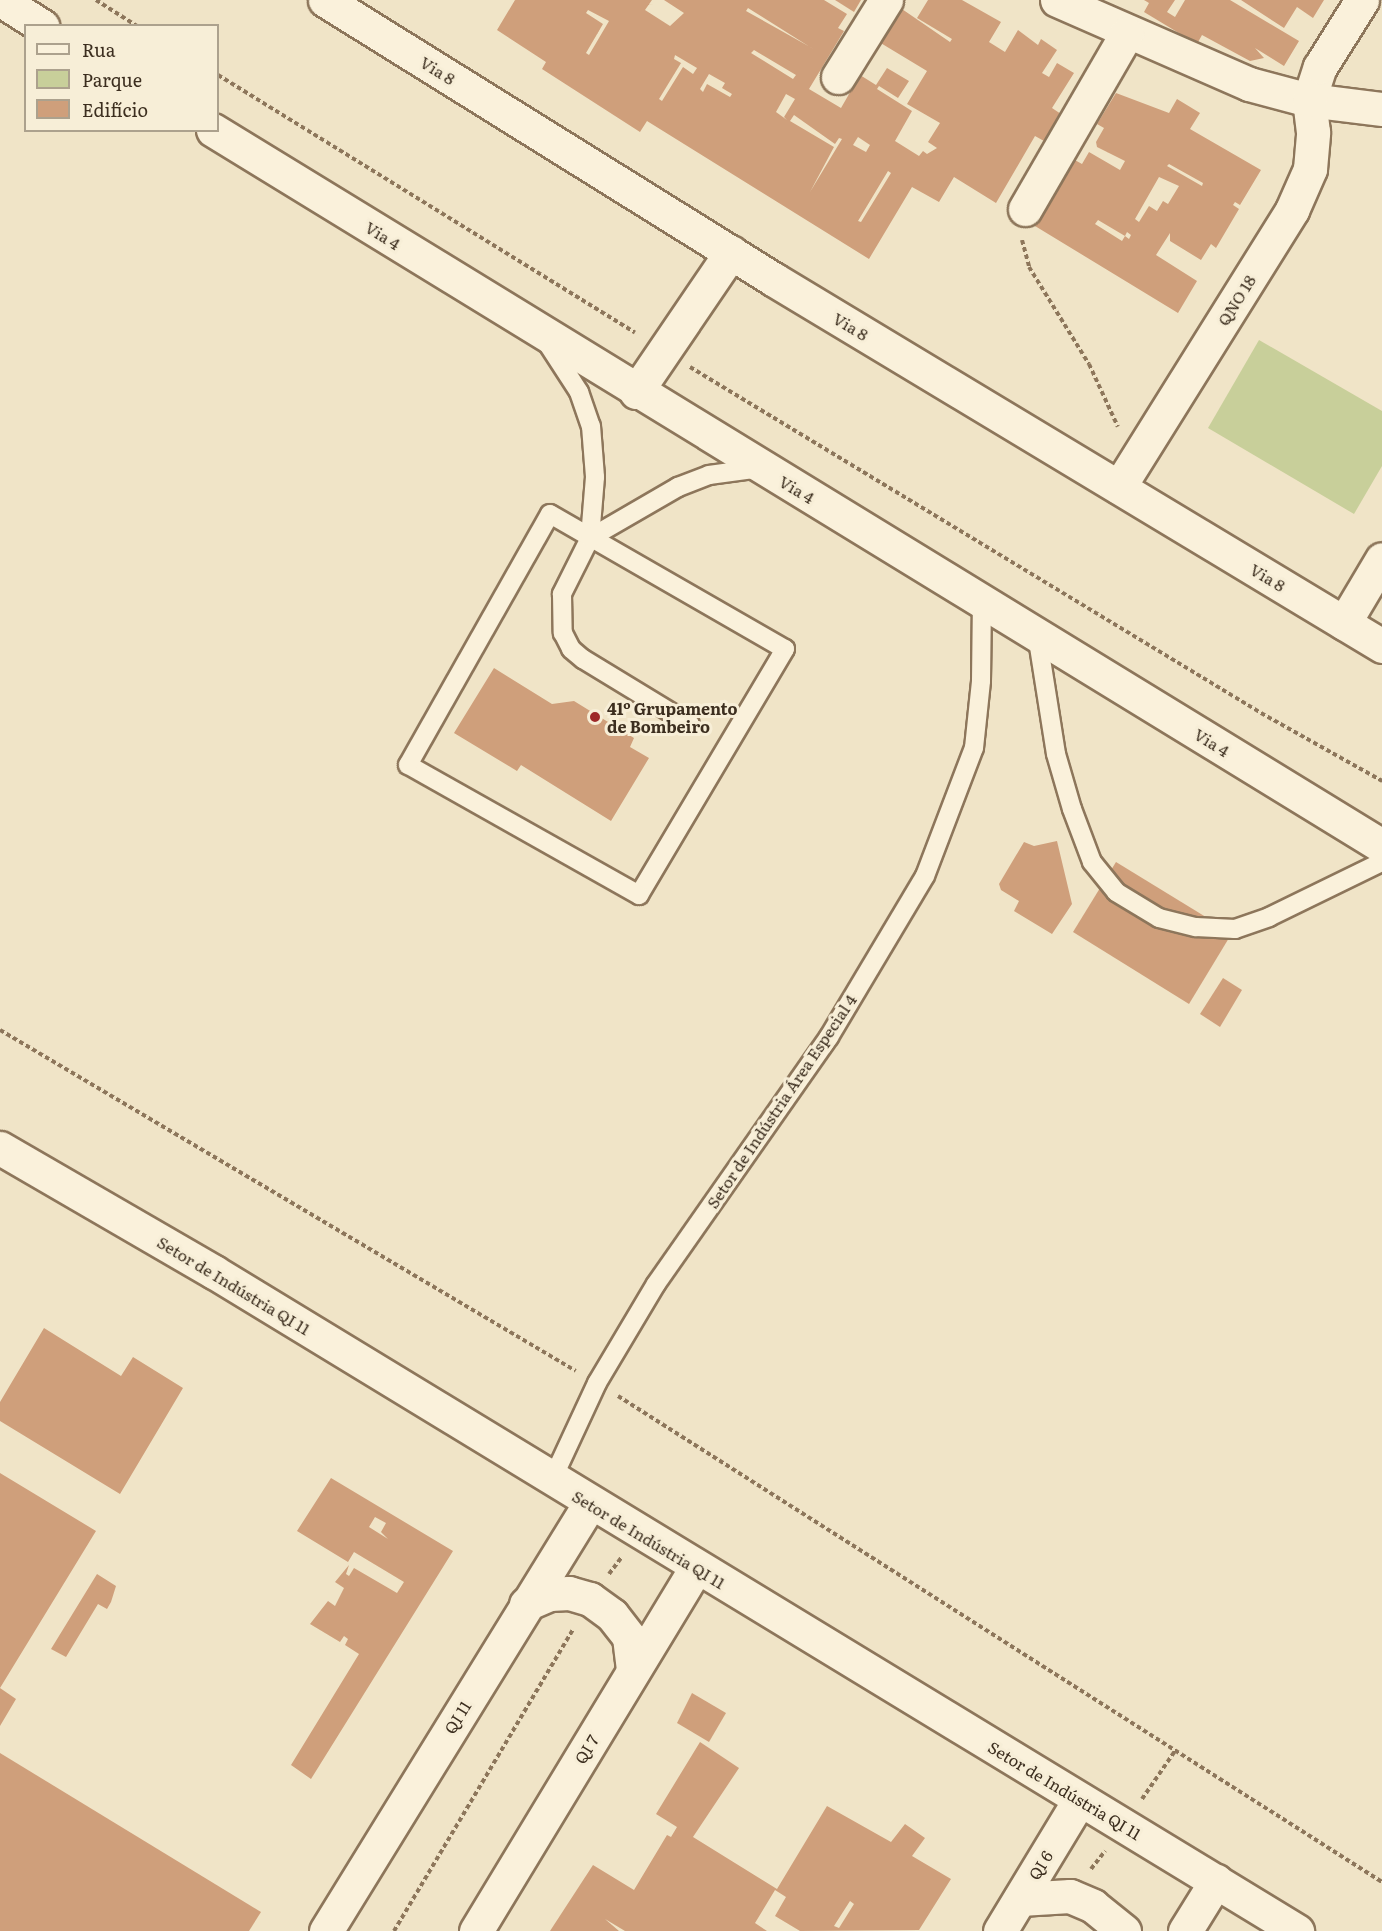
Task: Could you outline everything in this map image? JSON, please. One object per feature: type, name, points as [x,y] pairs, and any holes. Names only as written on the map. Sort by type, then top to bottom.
[{"type":"street","points":[[1,0],[39,24]]},
{"type":"street","name":"Via 8","points":[[325,0],[731,252],[1126,475],[1344,623],[1382,646]]},
{"type":"street","points":[[838,77],[886,0]]},
{"type":"street","points":[[1057,0],[1209,70],[1309,100],[1382,109]]},
{"type":"street","name":"QNO 18","points":[[1126,475],[1293,210],[1310,169],[1313,132],[1309,100],[1320,67],[1362,0]]},
{"type":"street","points":[[1025,209],[1127,33]]},
{"type":"street","name":"Via 4","points":[[216,132],[636,392],[1382,846]]},
{"type":"street","points":[[636,392],[662,350],[731,252]]},
{"type":"street","points":[[1344,623],[1382,559]]},
{"type":"street","name":"Setor de Indústria QI 11","points":[[0,1148],[214,1272],[639,1534],[1297,1931]]},
{"type":"street","name":"QI 11","points":[[326,1931],[590,1503]]},
{"type":"street","name":"QI 7","points":[[476,1931],[696,1568]]},
{"type":"street","points":[[526,1604],[560,1593],[590,1599],[612,1615],[629,1637],[633,1670]]},
{"type":"street","name":"QI 6","points":[[1000,1931],[1080,1799]]},
{"type":"street","points":[[1185,1931],[1216,1881]]},
{"type":"street","points":[[1020,1899],[1070,1896],[1093,1906],[1124,1931]]},
{"type":"lane","points":[[539,330],[579,392],[591,426],[594,477],[590,538],[562,594],[563,633],[571,649],[690,724]]},
{"type":"lane","points":[[590,538],[678,487],[709,475],[762,468]]},
{"type":"lane","points":[[550,514],[590,538],[785,649],[639,895],[408,765],[550,514]]},
{"type":"lane","name":"Setor de Indústria Área Especial 4","points":[[552,1480],[597,1383],[656,1284],[829,1037],[925,876],[974,748],[981,681],[982,601]]},
{"type":"lane","points":[[1037,634],[1056,754],[1072,809],[1092,862],[1116,892],[1159,918],[1196,927],[1235,929],[1269,917],[1382,862]]},
{"type":"path","points":[[96,0],[134,24]]},
{"type":"path","points":[[219,76],[662,350],[1261,714],[1382,781]]},
{"type":"path","points":[[1025,209],[1022,241],[1029,267],[1089,364],[1126,475]]},
{"type":"path","points":[[0,1030],[597,1383],[1382,1882]]},
{"type":"path","points":[[394,1931],[590,1599],[639,1534]]},
{"type":"green space","points":[[1259,340],[1382,411],[1382,466],[1354,514],[1208,428]]},
{"type":"building","points":[[515,0],[652,0],[645,10],[670,26],[684,13],[664,0],[824,0],[847,14],[838,28],[844,31],[809,89],[841,108],[860,75],[876,85],[887,68],[909,81],[898,98],[879,86],[877,89],[912,111],[895,141],[919,156],[923,151],[927,154],[937,148],[928,142],[940,123],[907,104],[927,71],[879,42],[899,7],[950,42],[952,39],[917,18],[928,0],[962,0],[1001,22],[989,42],[1005,52],[1018,30],[1038,45],[1041,39],[1057,50],[1042,73],[1049,77],[1057,63],[1074,73],[1052,108],[1061,114],[1044,141],[1035,136],[996,203],[954,177],[939,202],[912,187],[869,259],[647,121],[640,132],[542,69],[546,62],[497,30]],"holes":[[[748,8],[809,46],[746,11]],[[588,10],[609,21],[589,55],[586,53],[603,24],[586,13]],[[754,50],[796,75],[793,79],[751,53]],[[675,55],[697,68],[693,74],[683,67],[662,101],[659,99],[681,63],[674,59]],[[709,74],[725,83],[722,88],[732,94],[730,97],[707,84],[703,92],[700,89]],[[786,94],[795,99],[784,117],[787,120],[776,112]],[[794,115],[835,144],[839,138],[842,139],[810,192],[834,147],[790,121]],[[858,137],[870,145],[866,152],[853,145]],[[888,171],[891,173],[861,222],[858,221]]]},
{"type":"building","points":[[835,0],[861,0],[854,12]]},
{"type":"building","points":[[1144,0],[1175,0],[1167,12],[1175,17],[1185,0],[1230,0],[1299,41],[1284,66],[1255,48],[1264,58],[1250,61],[1202,35],[1197,44],[1144,12],[1149,3]]},
{"type":"building","points":[[1241,0],[1324,0],[1313,18],[1297,7],[1284,28]]},
{"type":"building","points":[[1116,93],[1169,113],[1177,99],[1200,113],[1190,129],[1261,170],[1240,205],[1235,202],[1233,205],[1239,209],[1216,248],[1211,244],[1201,260],[1170,241],[1170,233],[1156,255],[1197,281],[1178,313],[1035,226],[1073,159],[1082,164],[1089,152],[1120,170],[1125,161],[1097,147],[1096,142],[1104,128],[1097,124]],"holes":[[[1169,164],[1203,183],[1202,186],[1167,166]],[[1159,177],[1179,186],[1168,204],[1163,201],[1157,211],[1149,206],[1139,222],[1135,219]],[[1098,220],[1125,236],[1122,241],[1095,224]]]},
{"type":"building","points":[[494,668],[552,704],[574,701],[634,738],[630,747],[649,758],[611,821],[521,765],[517,771],[454,733]]},
{"type":"building","points":[[1057,841],[1072,904],[1052,934],[1014,911],[1019,901],[1001,890],[999,884],[1024,842],[1034,846]]},
{"type":"building","points":[[1116,862],[1232,933],[1189,1004],[1073,932]]},
{"type":"building","points":[[1223,978],[1242,990],[1220,1027],[1200,1014]]},
{"type":"building","points":[[44,1328],[121,1376],[133,1357],[183,1388],[120,1494],[0,1421],[0,1402]]},
{"type":"building","points":[[0,1473],[96,1531],[0,1688]]},
{"type":"building","points":[[331,1478],[453,1551],[311,1779],[291,1765],[359,1654],[345,1645],[348,1639],[344,1636],[340,1642],[310,1624],[328,1601],[335,1606],[344,1588],[335,1582],[349,1565],[346,1574],[349,1576],[354,1568],[397,1593],[404,1582],[354,1552],[348,1562],[297,1531]],"holes":[[[375,1517],[386,1523],[381,1532],[388,1539],[369,1527]]]},
{"type":"building","points":[[97,1574],[116,1586],[111,1602],[107,1609],[98,1604],[66,1657],[51,1649]]},
{"type":"building","points":[[0,1688],[16,1699],[0,1726]]},
{"type":"building","points":[[692,1693],[726,1713],[709,1742],[677,1723]]},
{"type":"building","points":[[700,1742],[739,1768],[693,1837],[777,1889],[827,1806],[891,1842],[905,1824],[925,1838],[912,1856],[951,1879],[919,1930],[800,1931],[775,1916],[786,1897],[775,1890],[755,1923],[767,1931],[625,1931],[605,1919],[619,1931],[550,1931],[593,1865],[634,1890],[667,1835],[671,1837],[677,1827],[656,1814]],"holes":[[[850,1901],[854,1904],[839,1928],[834,1926]]]},
{"type":"building","points":[[0,1753],[261,1912],[249,1931],[0,1931]]},
{"type":"place","name":"41º Grupamento de Bombeiro","points":[[595,717]]}]
